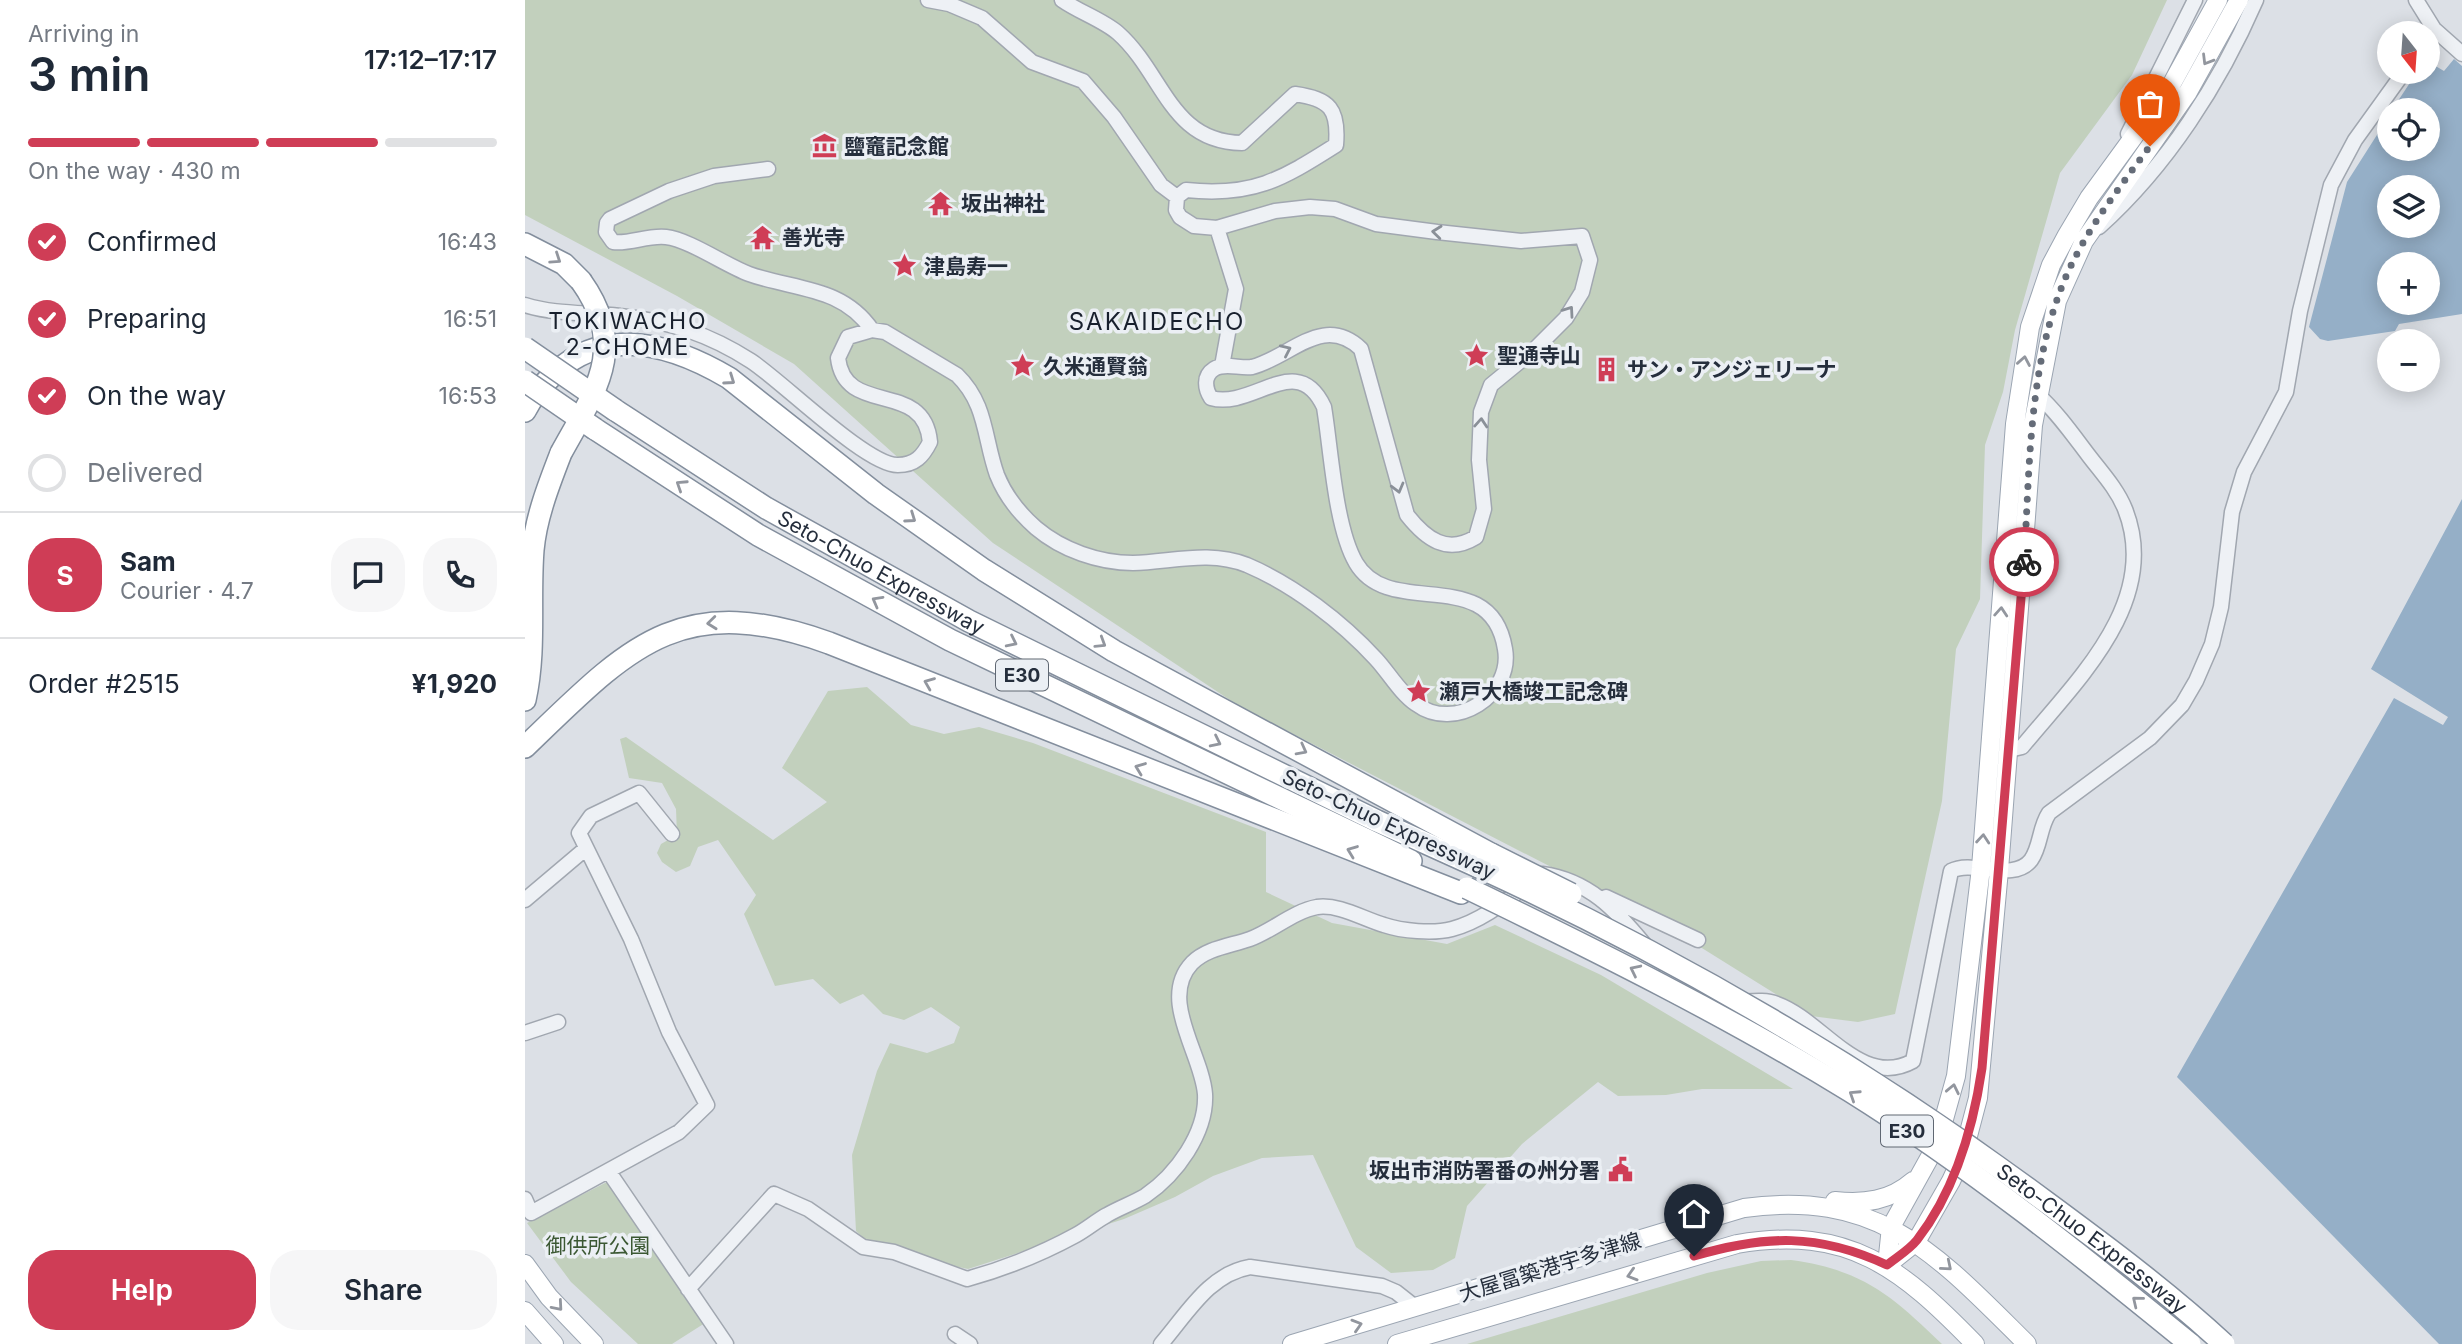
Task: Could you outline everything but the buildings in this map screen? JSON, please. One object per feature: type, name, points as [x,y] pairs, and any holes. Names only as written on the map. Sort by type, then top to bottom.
[{"type":"highway","points":[[525,244],[563,264],[581,281],[595,301],[604,326],[607,355],[600,380],[561,453],[538,521],[533,549],[534,646],[525,700]]},
{"type":"highway","points":[[525,411],[547,381],[569,360],[600,346],[632,343],[657,347],[709,366],[729,378],[876,494],[984,570],[1114,651],[1332,766],[1487,861]]},
{"type":"highway","name":"Seto-Chuo Expressway","points":[[525,348],[766,508],[969,621],[1377,821],[1487,861],[1617,917],[1865,1074],[1977,1151],[2095,1238],[2224,1344]]},
{"type":"highway","name":"Seto-Chuo Expressway","points":[[525,381],[758,535],[950,640],[1464,891],[1602,954],[1733,1022],[1852,1093],[2080,1255],[2190,1344]]},
{"type":"highway","points":[[525,747],[600,677],[659,636],[709,623],[767,624],[849,651],[1464,891]]},
{"type":"main road","points":[[1887,1265],[1891,1227],[1926,1167],[1944,1123],[1956,1076],[1981,868],[2019,390],[2030,327],[2051,265],[2089,198],[2170,87],[2218,0]]},
{"type":"main road","points":[[1887,1265],[1916,1242],[1951,1181],[1972,1126],[1982,1068],[2037,394],[2057,301],[2084,241],[2188,92],[2239,0]]},
{"type":"main road","points":[[2019,390],[2037,394]]},
{"type":"main road","points":[[1745,1208],[1803,1199],[1855,1203],[1884,1198],[1906,1186],[1926,1167]]},
{"type":"main road","name":"大屋冨築港宇多津線","points":[[1292,1344],[1745,1208],[1808,1205],[1854,1214],[1891,1227],[1916,1242],[1958,1276],[2027,1344]]},
{"type":"main road","name":"大屋冨築港宇多津線","points":[[1397,1344],[1719,1249],[1759,1240],[1824,1243],[1887,1265],[1920,1289],[1975,1344]]},
{"type":"main road","points":[[525,1264],[563,1312],[594,1344]]},
{"type":"main road","points":[[1551,1266],[1560,1296]]},
{"type":"main road","points":[[525,1311],[554,1344]]},
{"type":"street","points":[[928,0],[949,4],[982,18],[1032,62],[1083,81],[1114,117],[1161,185],[1177,197]]},
{"type":"street","points":[[525,304],[546,312],[618,316],[689,328],[750,360],[871,456],[897,466],[920,459],[930,442],[925,420],[909,405],[864,393],[844,378],[839,369],[841,347],[848,337],[872,330],[898,338],[967,385],[981,408],[1003,488],[1025,517],[1049,538],[1071,550],[1114,562],[1206,556],[1246,565],[1289,589],[1343,627],[1378,660],[1416,705],[1429,711],[1458,713],[1485,702],[1497,686],[1506,664],[1505,648],[1493,621],[1468,600],[1451,595],[1396,591],[1368,577],[1356,563],[1349,547],[1324,407],[1319,395],[1307,383],[1286,381],[1234,400],[1211,398],[1206,389],[1207,378],[1213,369],[1222,366],[1251,367],[1313,338],[1347,336],[1361,349],[1407,515],[1418,529],[1443,546],[1465,544],[1476,537],[1483,509],[1479,460],[1481,412],[1491,385],[1535,349],[1566,318],[1582,292],[1590,260],[1582,236],[1521,241],[1376,224],[1335,209],[1310,207],[1275,211],[1217,228],[1194,226],[1180,217],[1176,210],[1177,197],[1186,190],[1220,194],[1253,189],[1294,172],[1336,145],[1338,127],[1330,108],[1319,97],[1295,93],[1242,143],[1220,143],[1183,122],[1142,59],[1117,32],[1062,0]]},
{"type":"street","points":[[2111,166],[2195,0]]},
{"type":"street","points":[[2084,241],[2131,198],[2185,125],[2232,51],[2256,0]]},
{"type":"street","points":[[2416,0],[2425,21]]},
{"type":"street","points":[[2440,40],[2462,54]]},
{"type":"street","points":[[1595,892],[1624,919],[1663,968],[1710,998],[1728,1002],[1776,1003],[1859,1059],[1883,1070],[1898,1069],[1913,1061],[1951,871],[1959,866],[1999,870],[2021,867],[2029,862],[2049,813],[2150,738],[2182,705],[2196,681],[2212,644],[2221,607],[2232,512],[2243,472],[2286,392],[2300,311],[2332,186],[2355,140],[2395,84]]},
{"type":"street","points":[[768,169],[714,176],[669,191],[610,219],[607,223],[608,238],[622,243],[668,237],[750,274],[818,289],[863,316],[872,330]]},
{"type":"street","points":[[1217,228],[1236,289],[1222,366]]},
{"type":"street","points":[[2009,750],[2022,747],[2111,634],[2132,581],[2134,552],[2131,529],[2113,486],[2050,406],[2037,394]]},
{"type":"street","points":[[2004,572],[2023,573]]},
{"type":"street","points":[[525,1199],[528,1215],[679,1132],[707,1105],[669,1032],[632,939],[584,850],[579,833],[591,816],[639,793],[671,834]]},
{"type":"street","points":[[525,900],[584,850]]},
{"type":"street","points":[[688,1289],[774,1194],[808,1209],[863,1247],[894,1252],[967,1279],[1076,1235],[1105,1215],[1145,1196],[1166,1178],[1189,1150],[1203,1116],[1205,1094],[1181,1012],[1179,990],[1184,975],[1193,962],[1213,950],[1253,938],[1318,907],[1339,909],[1385,926],[1431,931],[1451,930],[1485,915],[1542,874],[1560,876],[1698,940]]},
{"type":"street","points":[[525,1033],[558,1022]]},
{"type":"street","points":[[609,1171],[726,1344]]},
{"type":"street","points":[[1161,1344],[1219,1277],[1233,1270],[1250,1267],[1381,1286],[1396,1292],[1415,1307]]},
{"type":"street","points":[[955,1334],[971,1344]]},
{"type":"green space","points":[[525,0],[2167,0],[2132,75],[2060,173],[2015,330],[2003,392],[1985,445],[1980,599],[1956,649],[1942,801],[1895,1014],[1858,1022],[1811,1016],[1673,930],[1239,706],[993,543],[794,364],[677,296],[525,215]]},
{"type":"green space","points":[[867,687],[911,725],[944,734],[979,727],[1033,743],[1266,832],[1266,892],[1332,923],[1447,944],[1495,925],[1601,975],[1793,1089],[1702,1089],[1666,1095],[1618,1096],[1598,1082],[1522,1144],[1467,1206],[1455,1258],[1433,1270],[1391,1273],[1356,1247],[1313,1155],[1262,1158],[1213,1176],[1175,1197],[1124,1219],[968,1269],[874,1249],[856,1231],[852,1155],[877,1071],[890,1043],[927,1053],[954,1043],[960,1027],[931,1007],[904,1020],[883,1014],[863,994],[840,1004],[813,979],[775,986],[744,914],[756,895],[718,840],[698,847],[690,866],[676,872],[662,862],[657,853],[661,844],[677,835],[676,809],[662,783],[629,778],[620,739],[626,737],[773,840],[827,802],[782,768],[828,691]]},
{"type":"green space","name":"御供所公園","points":[[607,1182],[705,1323],[672,1344],[638,1344],[571,1282],[527,1223]]},
{"type":"green space","points":[[1791,1260],[1838,1270],[1874,1287],[1942,1344],[1467,1344],[1707,1273],[1761,1261]]},
{"type":"water","points":[[2454,59],[2462,66],[2462,314],[2399,324],[2396,329],[2377,329],[2377,334],[2328,341],[2320,339],[2309,327],[2347,182],[2377,135],[2377,161],[2440,161],[2440,98],[2400,98],[2409,84],[2440,84],[2440,69],[2444,71]]},
{"type":"water","points":[[2462,499],[2462,1344],[2439,1344],[2177,1077],[2394,698],[2443,725],[2448,717],[2371,669]]},
{"type":"way so far","points":[[2024,562],[2033,425],[2049,331],[2057,301],[2084,241],[2150,146]]},
{"type":"place","name":"鹽竈記念館","points":[[824,146]]},
{"type":"place","name":"坂出神社","points":[[941,203]]},
{"type":"place","name":"善光寺","points":[[762,237]]},
{"type":"place","name":"津島寿一","points":[[904,266]]},
{"type":"place","name":"聖通寺山","points":[[1477,355]]},
{"type":"place","name":"久米通賢翁","points":[[1023,366]]},
{"type":"place","name":"サン・アンジェリーナ","points":[[1607,369]]},
{"type":"place","name":"瀬戸大橋竣工記念碑","points":[[1419,691]]},
{"type":"place","name":"坂出市消防署番の州分署","points":[[1620,1170]]},
{"type":"district","name":"SAKAIDECHO","points":[[1157,321]]},
{"type":"district","name":"TOKIWACHO 2-CHOME","points":[[628,334]]},
{"type":"route","points":[[1694,1256],[1737,1244],[1780,1239],[1845,1248],[1887,1265],[1916,1242],[1951,1181],[1972,1126],[1982,1068],[2024,562]]}]
